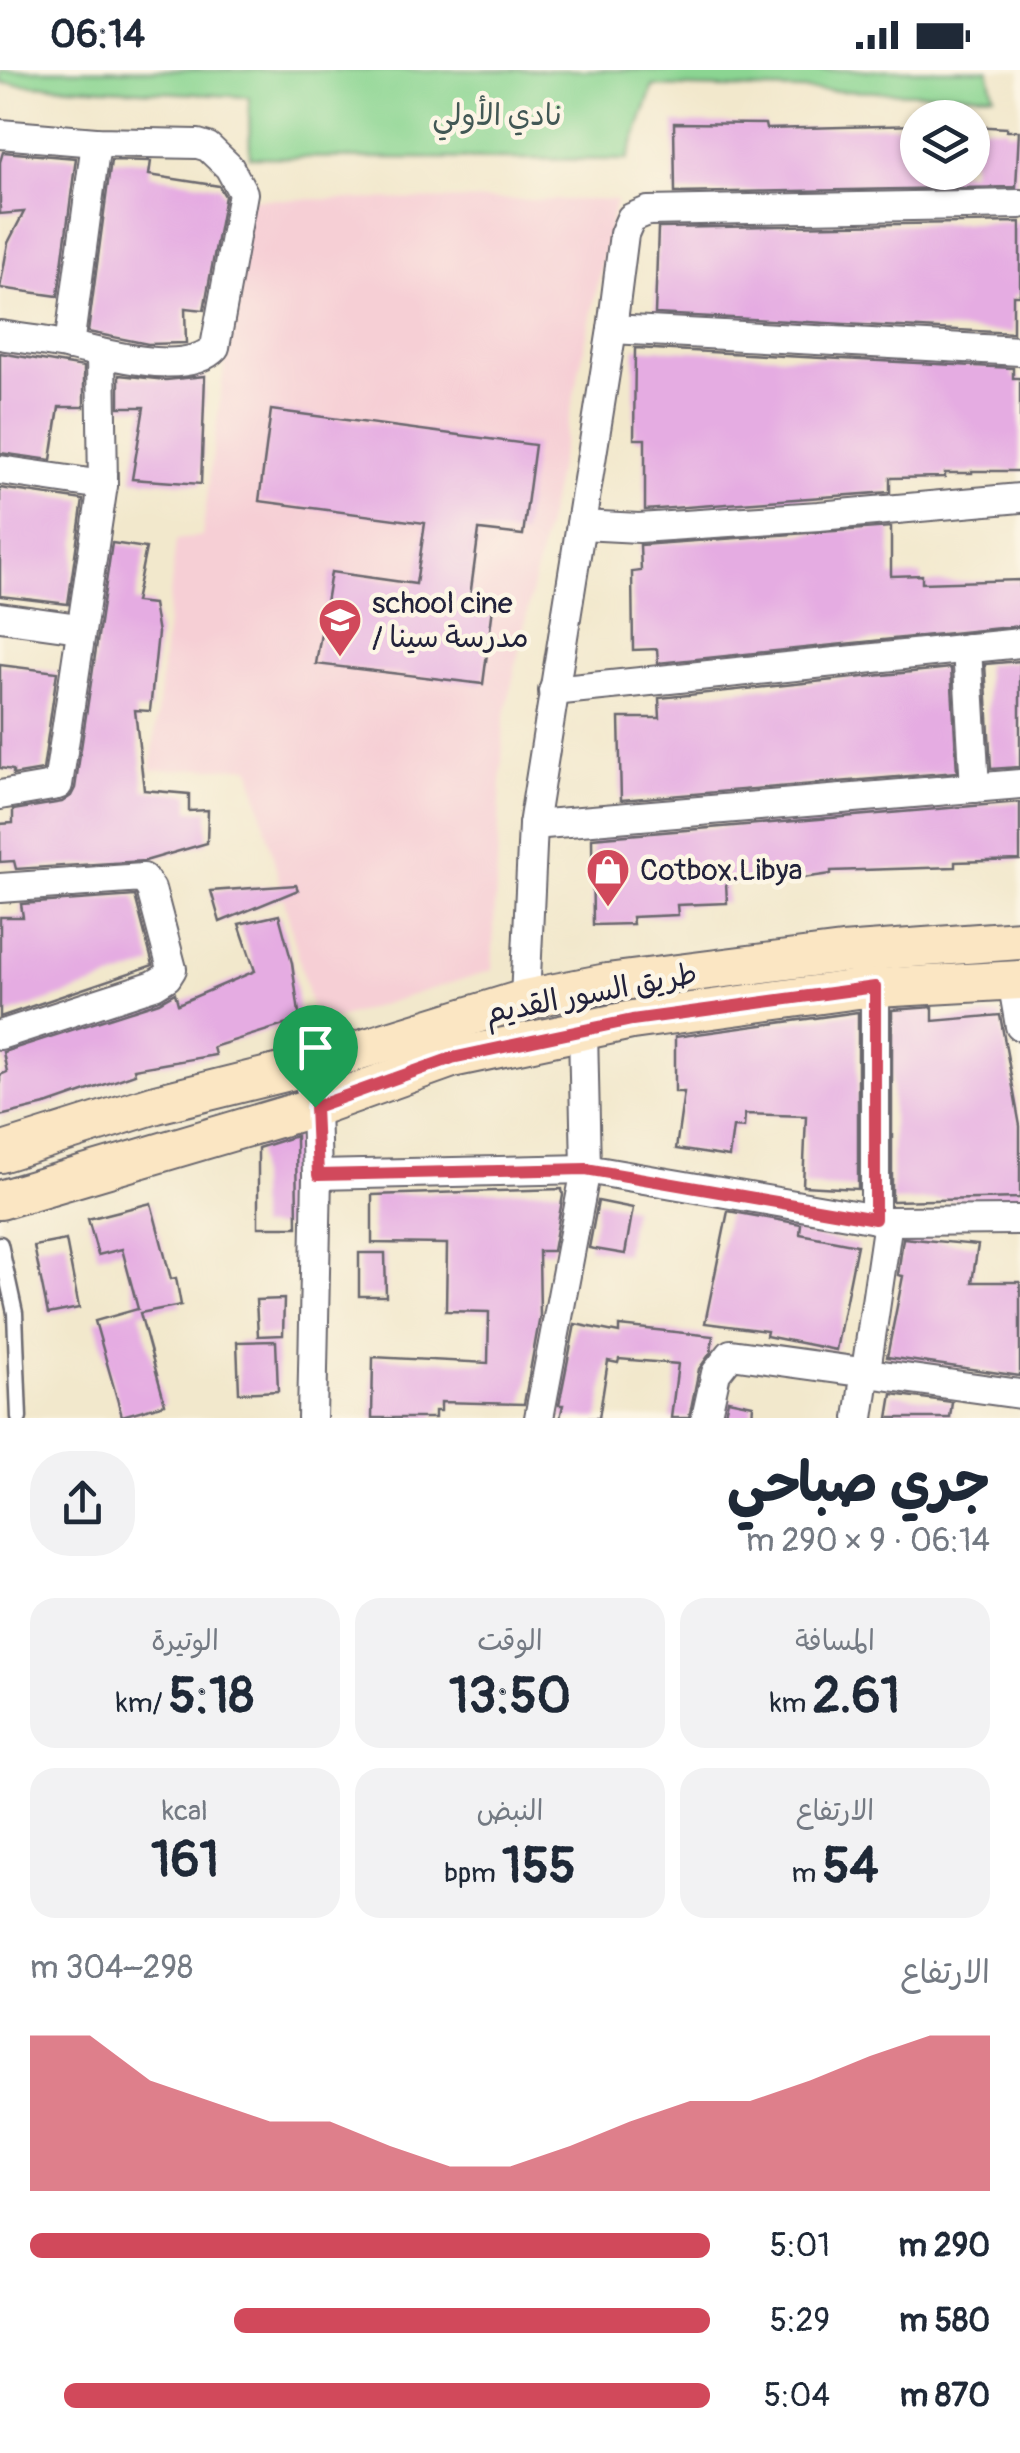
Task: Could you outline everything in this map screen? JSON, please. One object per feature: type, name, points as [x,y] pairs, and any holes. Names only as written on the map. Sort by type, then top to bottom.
[{"type":"main road","name":"طريق السور القديم","points":[[0,1153],[156,1104],[305,1067],[526,999],[607,983],[842,953],[1020,940]]},
{"type":"main road","name":"طريق السور القديم","points":[[0,1200],[315,1107],[452,1058],[632,1020],[875,987],[1016,980]]},
{"type":"street","points":[[0,134],[96,142],[198,144],[208,147],[229,167],[242,193],[215,347],[207,356],[166,362],[102,355],[0,335]]},
{"type":"street","points":[[69,346],[96,142]]},
{"type":"street","points":[[526,999],[533,825],[624,234],[631,218],[648,211],[1020,204]]},
{"type":"street","points":[[612,329],[1020,351]]},
{"type":"street","points":[[0,795],[58,785],[103,485],[102,355]]},
{"type":"street","points":[[0,470],[103,485]]},
{"type":"street","points":[[581,525],[639,528],[1020,498]]},
{"type":"street","points":[[0,617],[80,628]]},
{"type":"street","points":[[553,691],[1020,643]]},
{"type":"street","points":[[967,648],[975,788]]},
{"type":"street","points":[[533,825],[1020,784]]},
{"type":"street","points":[[0,888],[143,878],[151,889],[172,969],[154,985],[0,1035]]},
{"type":"street","points":[[1016,980],[1020,1026]]},
{"type":"street","points":[[859,1418],[882,1220],[875,987]]},
{"type":"street","points":[[539,1418],[586,1169],[583,1030]]},
{"type":"street","points":[[305,1067],[315,1107],[318,1175],[312,1418]]},
{"type":"street","points":[[318,1175],[586,1169],[882,1220],[1020,1220]]},
{"type":"street","points":[[706,1418],[716,1373],[731,1354],[1020,1394]]},
{"type":"lane","points":[[0,1244],[16,1313],[19,1418]]},
{"type":"shaded area","name":"school cine / مدرسة سينا","points":[[246,199],[616,200],[504,720],[492,970],[316,1025],[250,767],[151,770],[176,540],[202,536]]},
{"type":"green space","name":"نادي الأولي","points":[[0,70],[988,70],[994,95],[653,86],[627,160],[250,157],[249,97],[0,83]]},
{"type":"building","points":[[674,123],[765,124],[766,129],[900,125],[900,189],[675,193]]},
{"type":"building","points":[[990,127],[1019,131],[1016,187],[990,187]]},
{"type":"building","points":[[3,152],[76,158],[58,296],[0,288],[8,243],[24,212],[0,214]]},
{"type":"building","points":[[111,160],[151,161],[149,175],[219,186],[225,196],[204,310],[185,308],[186,343],[148,344],[88,332]]},
{"type":"building","points":[[1020,222],[1020,295],[1013,295],[1013,333],[655,314],[658,228]]},
{"type":"building","points":[[635,348],[1013,368],[1013,378],[1020,378],[1020,471],[890,478],[890,492],[645,510],[645,439],[634,439]]},
{"type":"building","points":[[0,353],[84,367],[84,407],[59,407],[51,460],[0,453]]},
{"type":"building","points":[[119,375],[166,380],[205,376],[201,484],[132,479],[144,407],[119,407]]},
{"type":"building","points":[[271,410],[535,445],[523,535],[479,530],[470,597],[494,600],[483,684],[316,664],[331,572],[416,584],[425,523],[259,501]]},
{"type":"building","points":[[0,488],[83,500],[68,604],[0,596]]},
{"type":"building","points":[[891,527],[891,576],[922,575],[922,583],[1020,580],[1020,626],[658,663],[657,649],[633,650],[632,572],[641,571],[640,545]]},
{"type":"building","points":[[112,543],[146,548],[135,602],[153,604],[158,633],[150,711],[135,710],[144,790],[189,794],[189,811],[208,810],[207,843],[145,861],[16,869],[14,861],[0,862],[0,824],[13,823],[13,810],[62,802],[75,788]]},
{"type":"building","points":[[1020,661],[1020,767],[991,769],[985,664]]},
{"type":"building","points":[[0,665],[57,672],[43,770],[13,775],[13,770],[0,768]]},
{"type":"building","points":[[951,668],[957,772],[621,800],[619,718],[660,718],[659,698]]},
{"type":"building","points":[[1020,802],[1020,860],[955,862],[955,867],[831,871],[789,880],[726,882],[727,903],[677,905],[678,915],[632,917],[633,924],[593,925],[592,838]]},
{"type":"building","points":[[296,885],[298,890],[220,922],[211,891]]},
{"type":"building","points":[[135,896],[153,965],[0,1017],[0,917],[23,917],[21,904]]},
{"type":"building","points":[[279,915],[292,963],[300,1020],[213,1047],[215,1055],[134,1069],[135,1074],[49,1104],[0,1116],[0,1075],[7,1072],[3,1052],[159,1002],[175,993],[178,1004],[255,971],[239,924]]},
{"type":"building","points":[[933,1007],[933,1021],[1000,1015],[1020,1126],[1020,1198],[892,1201],[892,1010]]},
{"type":"building","points":[[858,1012],[858,1189],[803,1186],[806,1116],[745,1114],[744,1128],[733,1127],[729,1157],[676,1149],[684,1092],[675,1092],[675,1037]]},
{"type":"building","points":[[296,1136],[297,1227],[258,1227],[258,1148]]},
{"type":"building","points":[[562,1189],[553,1251],[539,1251],[540,1316],[524,1404],[441,1402],[441,1411],[435,1411],[435,1418],[372,1418],[373,1357],[488,1363],[489,1312],[446,1311],[447,1244],[372,1243],[372,1195]]},
{"type":"building","points":[[598,1201],[633,1208],[625,1254],[589,1248]]},
{"type":"building","points":[[151,1203],[181,1305],[140,1313],[165,1404],[122,1416],[95,1321],[138,1309],[122,1249],[98,1255],[88,1219]]},
{"type":"building","points":[[728,1211],[801,1224],[800,1234],[857,1245],[836,1350],[766,1336],[767,1331],[705,1323]]},
{"type":"building","points":[[903,1238],[978,1245],[972,1282],[1020,1282],[1020,1376],[887,1357],[903,1276],[898,1275]]},
{"type":"building","points":[[66,1240],[79,1308],[48,1314],[34,1246]]},
{"type":"building","points":[[359,1253],[385,1253],[386,1296],[359,1296]]},
{"type":"building","points":[[284,1299],[283,1335],[258,1336],[256,1300]]},
{"type":"building","points":[[575,1324],[619,1333],[619,1326],[713,1336],[711,1352],[699,1369],[689,1418],[671,1418],[678,1364],[619,1359],[618,1363],[608,1361],[599,1418],[560,1418],[563,1405],[559,1405]]},
{"type":"building","points":[[276,1341],[278,1391],[239,1393],[237,1342]]},
{"type":"building","points":[[892,1394],[952,1402],[950,1418],[888,1418]]},
{"type":"building","points":[[728,1400],[753,1405],[752,1418],[724,1418]]},
{"type":"place","name":"school cine / مدرسة سينا","points":[[340,658]]},
{"type":"place","name":"Cotbox.Libya","points":[[608,908]]},
{"type":"route","points":[[875,987],[875,1219],[586,1169],[318,1175],[315,1107],[452,1058],[632,1020],[875,987]]}]
